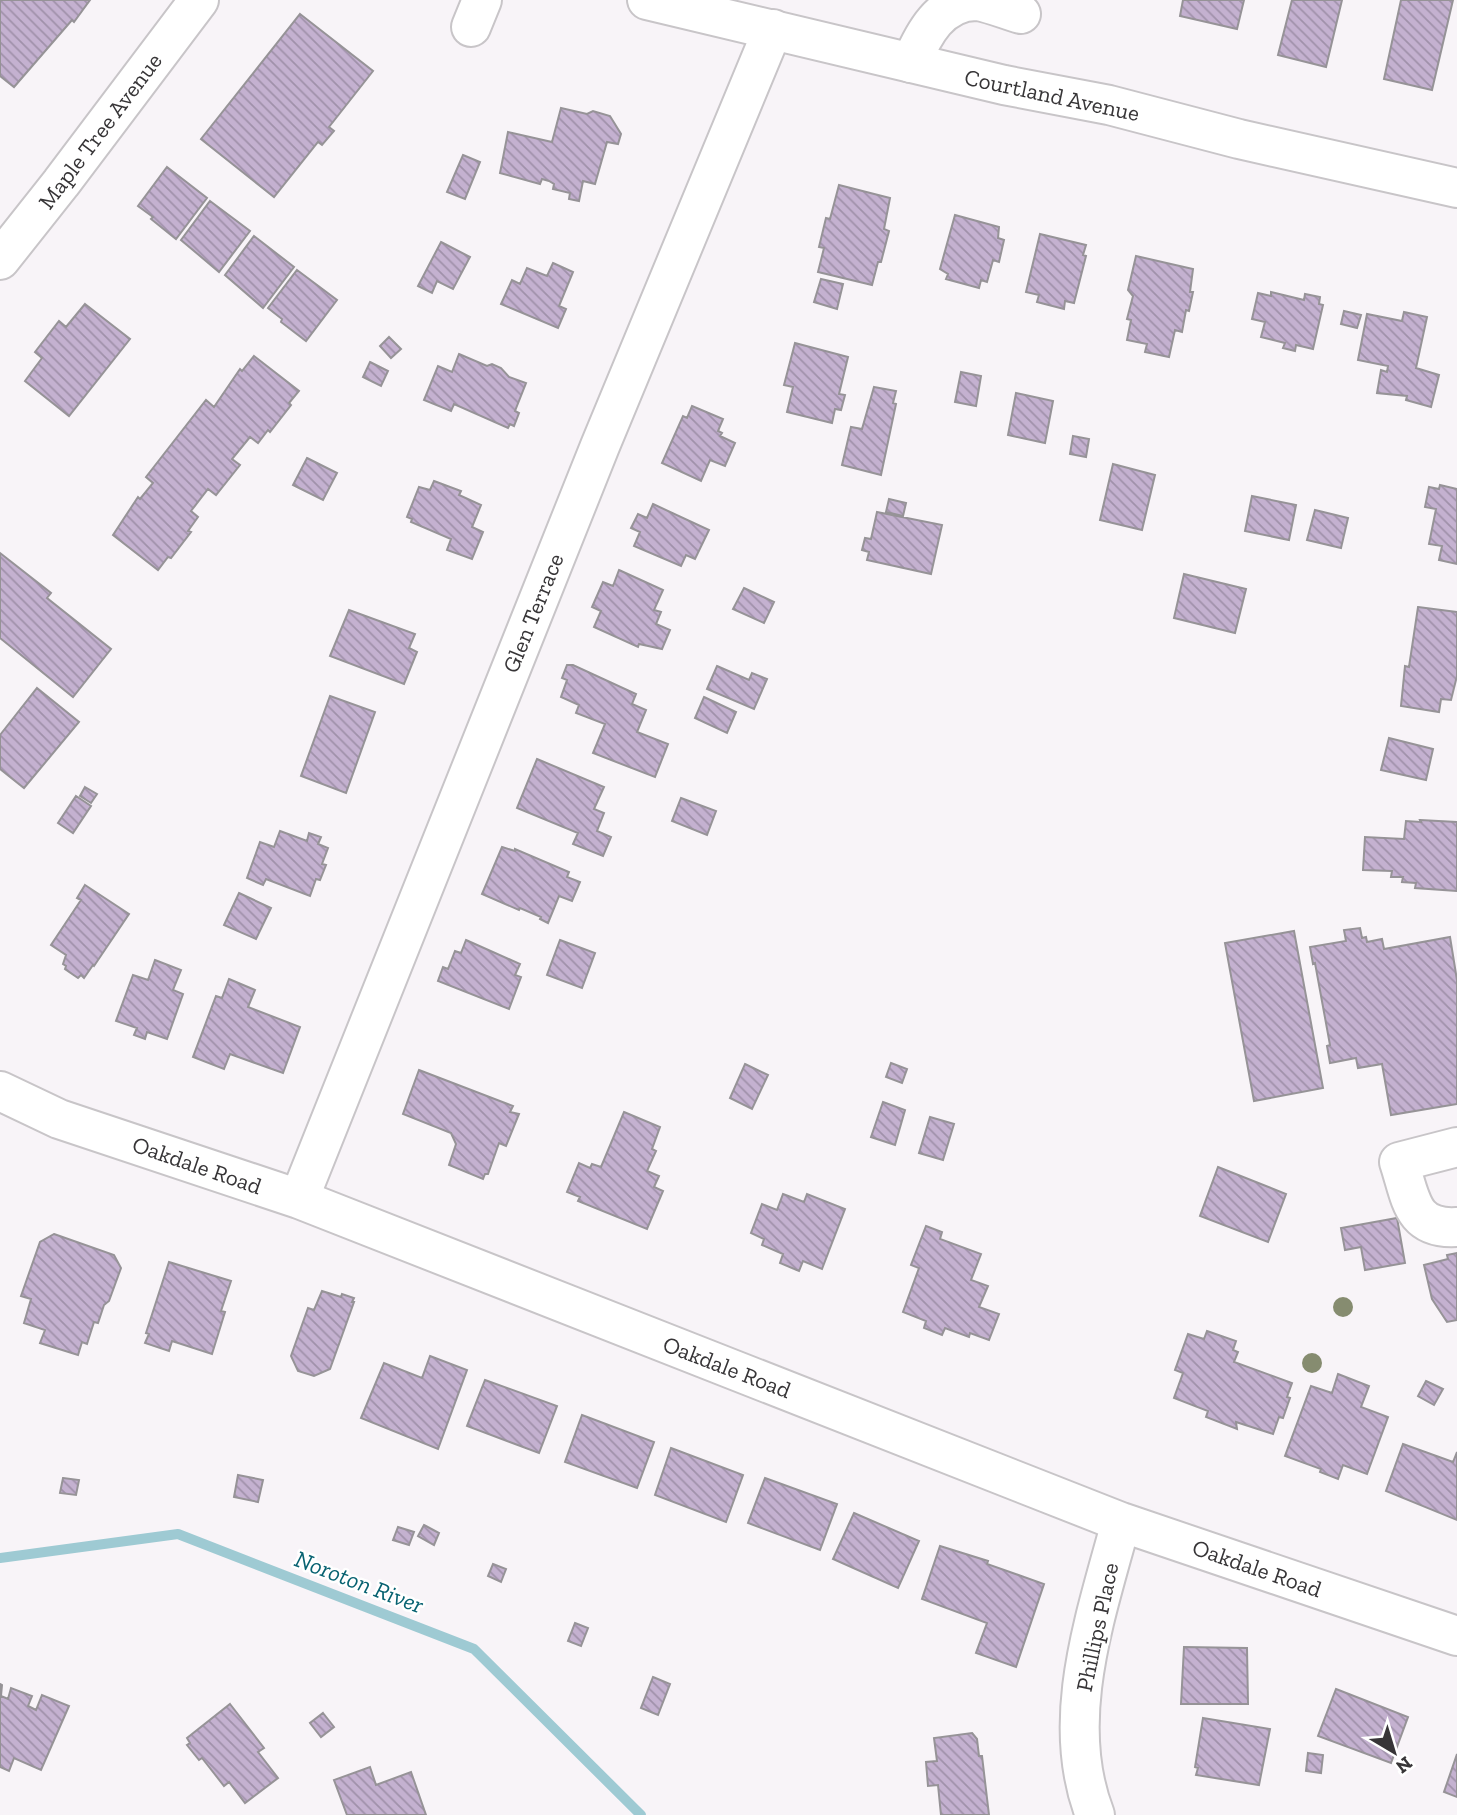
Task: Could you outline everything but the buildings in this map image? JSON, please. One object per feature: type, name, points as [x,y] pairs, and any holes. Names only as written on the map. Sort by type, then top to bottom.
[{"type":"street","name":"Maple Tree Avenue","points":[[0,260],[103,129],[199,0]]},
{"type":"street","name":"Courtland Avenue","points":[[647,0],[1004,86],[1109,105],[1239,139],[1457,188]]},
{"type":"street","points":[[911,63],[927,28],[940,13],[957,3],[976,1],[1021,14]]},
{"type":"street","name":"Glen Terrace","points":[[299,1199],[590,472],[773,29]]},
{"type":"street","name":"Oakdale Road","points":[[0,1091],[59,1119],[299,1199],[1121,1521],[1457,1636]]},
{"type":"street","points":[[1457,1147],[1399,1162],[1414,1209],[1423,1221],[1433,1226],[1457,1227]]},
{"type":"street","name":"Phillips Place","points":[[1095,1815],[1084,1788],[1078,1728],[1083,1675],[1121,1521]]},
{"type":"waterway","name":"Noroton River","points":[[0,1558],[178,1534],[474,1649],[641,1815]]}]
